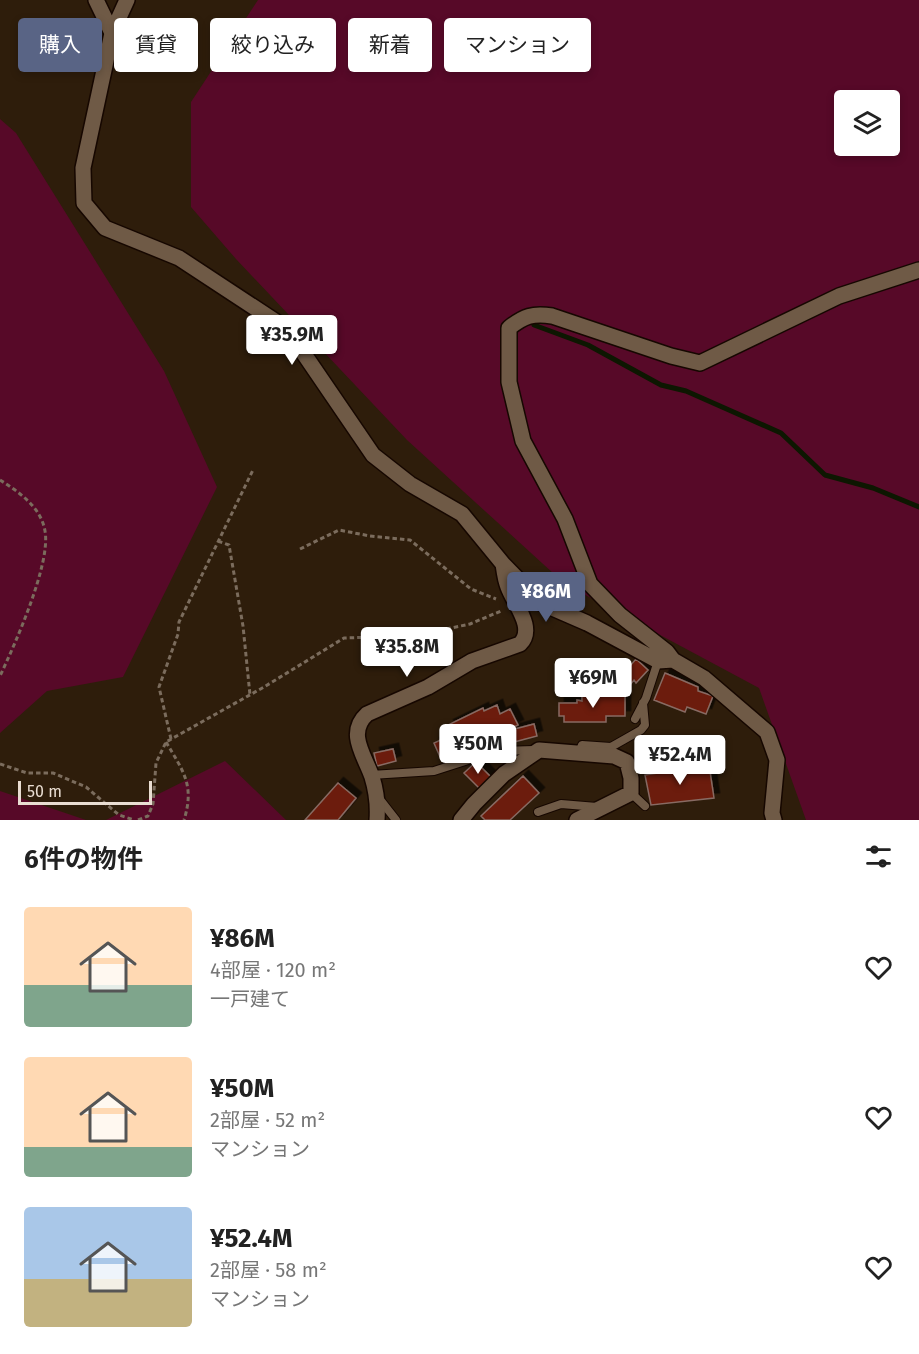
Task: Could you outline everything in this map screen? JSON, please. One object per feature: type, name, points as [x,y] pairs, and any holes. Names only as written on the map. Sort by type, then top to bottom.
[{"type":"street","points":[[96,0],[112,33]]},
{"type":"street","points":[[127,0],[112,33],[83,168],[84,203],[105,228],[179,258],[287,329],[373,455],[410,484],[462,514],[503,564],[541,603],[704,678],[767,732],[777,760],[772,813],[774,820]]},
{"type":"street","points":[[665,661],[667,652],[620,615],[590,584],[565,519],[523,441],[509,382],[509,328],[521,318],[538,314],[552,316],[671,357],[700,363],[839,296],[919,270]]},
{"type":"street","points":[[377,820],[371,774],[357,740],[357,732],[363,717],[428,687],[472,661],[520,644],[525,639],[524,620],[506,585],[503,564]]},
{"type":"street","points":[[461,820],[504,774],[539,750],[614,756],[627,762],[632,793],[577,820]]},
{"type":"lane","points":[[635,718],[665,661]]},
{"type":"lane","points":[[579,753],[582,745],[611,747],[642,729],[645,725],[643,704]]},
{"type":"lane","points":[[371,774],[434,771],[496,751],[539,750]]},
{"type":"lane","points":[[632,793],[645,806]]},
{"type":"lane","points":[[375,794],[396,820]]},
{"type":"lane","points":[[538,812],[561,804],[600,808]]},
{"type":"path","points":[[171,739],[159,687],[178,634],[179,622],[253,470]]},
{"type":"path","points":[[0,480],[34,507],[45,531],[43,568],[0,676]]},
{"type":"path","points":[[300,549],[339,530],[410,540],[471,589],[518,607]]},
{"type":"path","points":[[218,541],[229,545],[243,627],[250,695]]},
{"type":"path","points":[[0,764],[27,773],[53,773],[87,787],[119,815],[136,820],[148,816],[153,804],[156,763],[166,742],[344,638],[413,636],[470,624],[518,607]]},
{"type":"path","points":[[166,742],[188,779],[187,810],[184,820]]},
{"type":"shaded area","points":[[258,0],[919,0],[919,820],[806,820],[759,688],[565,584],[407,440],[236,259],[191,207],[191,102],[211,72],[336,72],[336,18],[246,18]]},
{"type":"shaded area","points":[[0,119],[16,133],[164,371],[217,487],[123,677],[47,691],[0,733]]},
{"type":"shaded area","points":[[225,761],[286,820],[106,820]]},
{"type":"shaded area","points":[[0,791],[86,820],[0,820]]},
{"type":"building","points":[[636,659],[648,670],[636,683],[634,680],[630,685],[623,674]]},
{"type":"building","points":[[665,673],[698,687],[698,691],[713,696],[706,714],[687,707],[685,712],[654,700]]},
{"type":"building","points":[[582,695],[625,696],[625,716],[606,716],[606,722],[564,722],[564,716],[559,716],[559,703],[577,703],[577,700],[582,701]]},
{"type":"building","points":[[497,705],[500,714],[510,709],[518,725],[461,753],[460,749],[456,750],[448,733],[451,731],[448,725],[483,708],[484,711]]},
{"type":"building","points":[[534,724],[537,736],[514,742],[511,730]]},
{"type":"building","points":[[447,737],[455,753],[441,759],[434,743]]},
{"type":"building","points":[[393,749],[396,761],[377,766],[374,753]]},
{"type":"building","points":[[476,762],[491,777],[480,789],[464,773]]},
{"type":"building","points":[[709,765],[714,798],[651,805],[645,775]]},
{"type":"building","points":[[523,776],[539,793],[510,820],[485,820],[481,816]]},
{"type":"building","points":[[338,783],[356,798],[338,820],[305,820]]},
{"type":"waterway","points":[[534,325],[588,345],[661,385],[686,391],[781,433],[825,475],[873,488],[919,507]]}]
